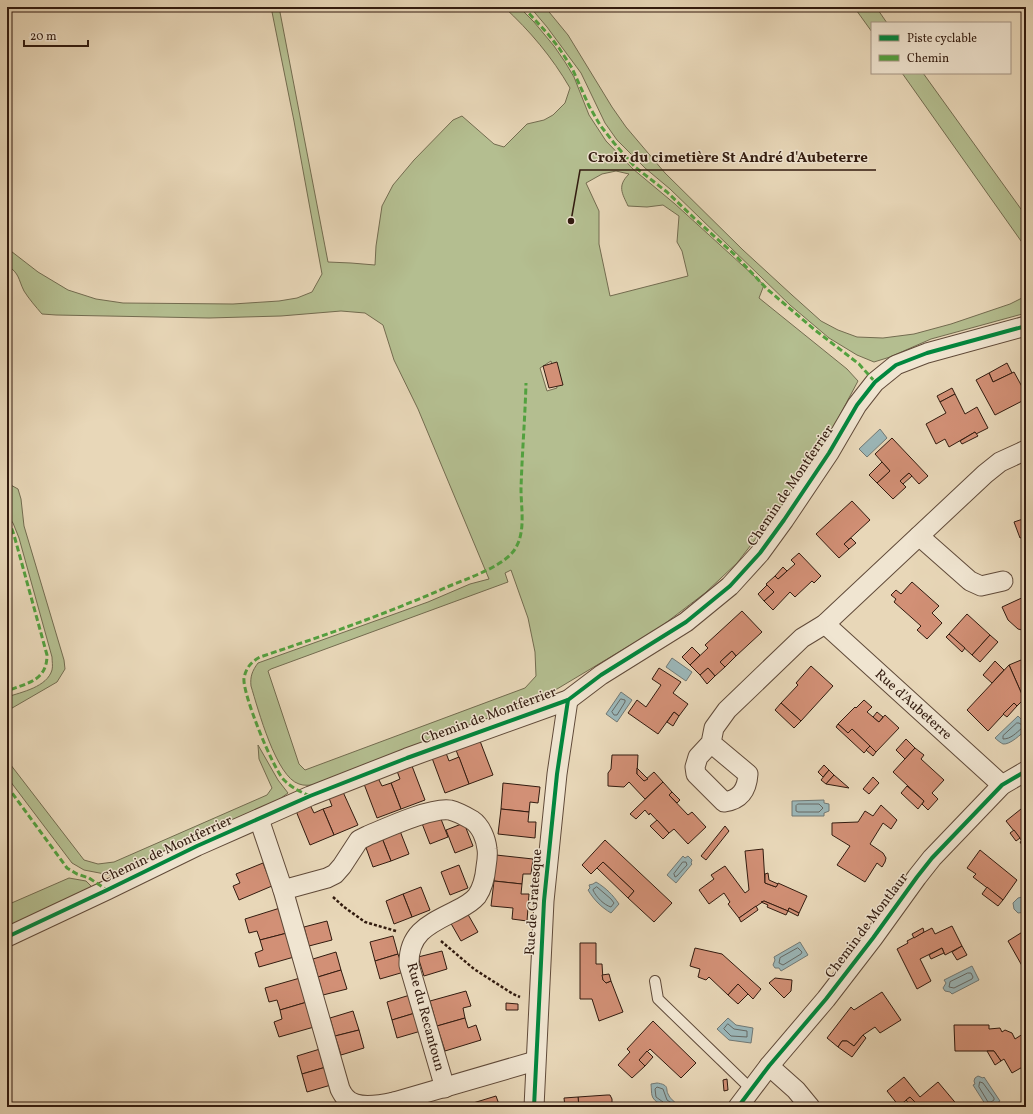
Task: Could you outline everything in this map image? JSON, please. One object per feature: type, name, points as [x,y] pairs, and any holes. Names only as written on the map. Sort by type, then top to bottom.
[{"type":"street","name":"Chemin de Montferrier","points":[[7,937],[197,846],[310,796],[407,758],[568,700],[601,675],[686,622],[730,586],[760,553],[784,520],[829,453],[857,405],[875,382],[896,366],[927,353],[1026,326]]},
{"type":"street","points":[[711,743],[714,728],[727,710],[802,638],[825,624],[984,474],[1000,462],[1026,450]]},
{"type":"street","points":[[919,536],[970,581],[981,586],[1003,581]]},
{"type":"street","name":"Rue d'Aubeterre","points":[[825,624],[1002,785]]},
{"type":"street","name":"Rue de Gratesque","points":[[534,1107],[535,1061],[544,901],[557,774],[568,700]]},
{"type":"street","name":"Chemin de Montlaur","points":[[738,1107],[769,1066],[826,999],[869,944],[917,877],[937,853],[1002,785],[1026,771]]},
{"type":"street","name":"Rue du Recantoun","points":[[284,890],[327,878],[335,874],[360,840],[427,813],[438,810],[450,810],[462,814],[475,822],[486,841],[488,852],[482,887],[468,904],[425,928],[411,945],[409,955],[410,965],[445,1088]]},
{"type":"street","points":[[259,818],[284,890],[340,1089],[346,1098],[358,1105],[391,1105],[535,1061]]},
{"type":"street","points":[[769,1066],[796,1090],[810,1107]]},
{"type":"lane","points":[[655,981],[658,999],[751,1090]]},
{"type":"green space","points":[[271,7],[279,7],[328,262],[375,265],[376,246],[382,206],[393,185],[414,160],[453,120],[462,116],[494,144],[504,147],[527,124],[544,120],[553,115],[565,103],[570,88],[540,45],[523,25],[504,7],[519,7],[534,22],[565,62],[574,77],[589,115],[606,141],[633,169],[675,204],[764,285],[759,298],[847,369],[858,381],[826,441],[788,497],[737,563],[705,593],[659,628],[557,689],[506,713],[315,785],[299,784],[291,779],[283,769],[276,756],[263,725],[251,686],[252,674],[258,663],[428,602],[470,584],[489,579],[418,409],[394,360],[383,325],[365,313],[341,311],[281,316],[209,318],[42,314],[24,291],[17,274],[7,265],[7,248],[38,272],[68,290],[96,299],[123,303],[233,304],[279,301],[297,298],[312,292],[322,274],[294,121]],"holes":[[[616,171],[629,174],[625,178],[622,186],[628,206],[647,207],[663,205],[679,216],[677,242],[682,251],[688,276],[610,296],[599,244],[599,211],[586,183],[602,174]],[[551,361],[557,388],[547,391],[540,368]],[[511,570],[528,618],[535,652],[536,676],[525,688],[305,770],[299,764],[268,671],[508,582],[505,573]]]},
{"type":"green space","points":[[530,7],[545,7],[568,35],[626,127],[665,173],[743,250],[821,321],[838,330],[857,337],[883,338],[914,334],[951,324],[1010,304],[1026,296],[1026,313],[931,339],[890,357],[874,362],[857,355],[829,338],[790,305],[617,140],[605,123],[581,73],[547,27]]},
{"type":"green space","points":[[854,7],[876,7],[886,22],[871,22],[871,31]]},
{"type":"green space","points":[[903,74],[924,74],[1026,216],[1026,248]]},
{"type":"green space","points":[[9,484],[18,489],[21,499],[24,526],[64,660],[65,669],[57,682],[7,711],[7,697],[40,685],[49,676],[52,670],[52,657],[19,538],[13,523],[7,515],[7,485]]},
{"type":"green space","points":[[258,745],[278,780],[288,793],[277,801],[115,876],[84,870],[72,863],[7,777],[7,760],[84,860],[98,864],[114,862],[267,795],[272,788],[259,759]]},
{"type":"green space","points":[[69,878],[86,881],[93,888],[7,928],[7,905]]},
{"type":"water","points":[[880,429],[887,438],[867,457],[859,449]]},
{"type":"water","points":[[672,658],[692,672],[686,681],[666,667]]},
{"type":"water","points":[[621,692],[632,700],[617,722],[606,714]]},
{"type":"water","points":[[1018,716],[1026,724],[1026,730],[1006,744],[1003,744],[995,738]]},
{"type":"water","points":[[824,800],[824,803],[829,804],[829,811],[824,813],[824,816],[792,816],[792,801]]},
{"type":"water","points":[[683,856],[685,858],[688,856],[692,860],[692,864],[676,883],[667,875]]},
{"type":"water","points":[[596,882],[609,892],[619,904],[611,913],[598,903],[588,890],[590,888],[589,885]]},
{"type":"water","points":[[1026,896],[1026,912],[1018,913],[1014,909],[1013,903],[1018,898]]},
{"type":"water","points":[[800,942],[808,955],[781,971],[779,968],[775,968],[773,965],[775,960],[774,957]]},
{"type":"water","points":[[972,966],[979,980],[952,994],[945,991],[943,988],[946,983],[944,980]]},
{"type":"water","points":[[728,1018],[736,1025],[753,1028],[751,1043],[729,1040],[717,1029]]},
{"type":"water","points":[[978,1076],[984,1077],[1000,1101],[991,1107],[987,1107],[973,1085],[975,1084],[975,1078]]},
{"type":"water","points":[[651,1084],[663,1084],[666,1087],[667,1093],[678,1107],[660,1107],[660,1104],[653,1098],[652,1094]]},
{"type":"building","points":[[557,362],[563,385],[549,388],[543,366]]},
{"type":"building","points":[[1007,363],[1012,373],[993,382],[989,373]]},
{"type":"building","points":[[1014,372],[1026,394],[1026,399],[995,415],[976,380],[989,373],[993,382]]},
{"type":"building","points":[[952,388],[955,394],[940,402],[937,396]]},
{"type":"building","points":[[955,394],[965,414],[977,407],[988,428],[976,434],[975,432],[949,447],[945,439],[936,444],[926,424],[946,413],[940,402]]},
{"type":"building","points":[[975,432],[978,436],[962,444],[960,441]]},
{"type":"building","points":[[892,438],[928,476],[919,484],[909,473],[900,481],[906,487],[893,499],[877,483],[890,471],[875,454]]},
{"type":"building","points":[[882,462],[890,471],[877,483],[869,475]]},
{"type":"building","points":[[909,473],[912,476],[903,484],[900,481]]},
{"type":"building","points":[[852,501],[870,520],[844,544],[849,549],[839,558],[816,534]]},
{"type":"building","points":[[1026,518],[1026,536],[1020,538],[1014,522]]},
{"type":"building","points":[[851,538],[856,543],[849,549],[844,544]]},
{"type":"building","points":[[799,553],[821,576],[814,583],[812,581],[795,597],[790,592],[773,610],[764,601],[774,592],[766,584],[775,576],[778,579],[795,564],[791,560]]},
{"type":"building","points":[[783,567],[787,571],[778,579],[775,576]]},
{"type":"building","points":[[912,582],[939,606],[932,613],[942,623],[927,639],[917,630],[921,626],[894,602],[896,599],[891,595],[896,590],[901,594]]},
{"type":"building","points":[[767,585],[774,592],[764,601],[758,594]]},
{"type":"building","points":[[1026,596],[1026,631],[1018,629],[1008,620],[1002,607]]},
{"type":"building","points":[[742,611],[762,632],[736,656],[732,651],[720,662],[725,667],[715,676],[708,668],[700,675],[690,665],[708,648],[705,645]]},
{"type":"building","points":[[967,614],[990,635],[972,655],[949,634]]},
{"type":"building","points":[[949,634],[965,648],[962,652],[946,637]]},
{"type":"building","points":[[990,635],[998,642],[980,662],[972,655]]},
{"type":"building","points":[[692,647],[700,655],[690,665],[682,657]]},
{"type":"building","points":[[732,651],[736,656],[725,667],[720,662]]},
{"type":"building","points":[[1021,660],[1026,673],[1026,698],[1024,699],[1009,665]]},
{"type":"building","points":[[995,661],[1004,670],[992,683],[983,675]]},
{"type":"building","points":[[1009,665],[1024,699],[1017,706],[1014,703],[988,731],[967,710]]},
{"type":"building","points":[[811,666],[833,686],[801,721],[781,703],[798,685],[796,683]]},
{"type":"building","points":[[659,668],[681,682],[673,693],[688,704],[679,716],[674,712],[658,734],[628,713],[637,700],[646,707],[661,685],[652,679]]},
{"type":"building","points":[[708,668],[715,676],[707,684],[700,675]]},
{"type":"building","points":[[864,700],[872,707],[867,712],[879,722],[885,715],[899,728],[876,752],[852,729],[848,733],[838,724]]},
{"type":"building","points":[[781,703],[801,721],[794,728],[775,710]]},
{"type":"building","points":[[1014,703],[1017,706],[1007,717],[1003,714]]},
{"type":"building","points":[[674,712],[679,716],[673,726],[667,722]]},
{"type":"building","points":[[877,712],[883,717],[879,722],[873,717]]},
{"type":"building","points":[[838,724],[848,733],[852,729],[870,746],[864,753],[836,727]]},
{"type":"building","points":[[906,739],[915,748],[905,759],[896,750]]},
{"type":"building","points":[[480,741],[493,775],[469,784],[456,750]]},
{"type":"building","points":[[870,746],[876,752],[873,756],[866,750]]},
{"type":"building","points":[[915,748],[924,755],[921,759],[944,780],[932,793],[938,799],[928,810],[922,804],[924,801],[893,772]]},
{"type":"building","points":[[446,753],[449,761],[459,757],[469,784],[445,793],[432,758]]},
{"type":"building","points":[[612,755],[638,755],[637,774],[644,781],[654,772],[663,782],[645,799],[629,782],[624,787],[608,786],[608,773],[611,769]]},
{"type":"building","points":[[824,765],[829,770],[823,777],[818,772]]},
{"type":"building","points":[[412,766],[425,800],[401,809],[391,783],[400,779],[397,771]]},
{"type":"building","points":[[637,768],[648,779],[644,781],[637,774]]},
{"type":"building","points":[[829,770],[834,775],[826,784],[821,780]]},
{"type":"building","points":[[834,775],[849,788],[826,784]]},
{"type":"building","points":[[873,777],[879,783],[869,794],[863,789]]},
{"type":"building","points":[[378,778],[382,786],[391,783],[401,809],[377,818],[364,784]]},
{"type":"building","points":[[663,782],[672,792],[669,795],[688,815],[692,812],[706,827],[688,844],[674,829],[669,833],[650,813],[649,815],[645,810],[636,819],[630,814]]},
{"type":"building","points":[[503,783],[540,787],[538,803],[530,802],[529,812],[501,809]]},
{"type":"building","points":[[907,786],[924,801],[918,809],[901,793]]},
{"type":"building","points":[[343,792],[358,825],[334,835],[323,809],[332,806],[329,798]]},
{"type":"building","points":[[672,792],[680,800],[677,803],[669,795]]},
{"type":"building","points":[[310,805],[314,813],[323,809],[334,835],[310,845],[296,811]]},
{"type":"building","points":[[881,805],[897,820],[891,829],[883,823],[870,844],[883,853],[886,858],[882,867],[877,863],[865,882],[837,865],[850,846],[832,835],[832,823],[858,822],[865,811],[873,816]]},
{"type":"building","points":[[1026,805],[1026,851],[1020,842],[1022,841],[1006,821]]},
{"type":"building","points":[[501,809],[529,812],[528,822],[536,822],[535,838],[498,834]]},
{"type":"building","points":[[439,814],[448,837],[430,844],[421,821]]},
{"type":"building","points":[[657,820],[669,833],[663,839],[650,826]]},
{"type":"building","points":[[464,823],[473,846],[455,853],[446,830]]},
{"type":"building","points":[[725,826],[729,831],[706,860],[701,856]]},
{"type":"building","points":[[1014,830],[1020,838],[1016,841],[1010,833]]},
{"type":"building","points":[[400,831],[409,854],[391,861],[382,838]]},
{"type":"building","points":[[382,838],[391,861],[373,867],[365,845]]},
{"type":"building","points":[[605,840],[672,903],[654,922],[628,898],[634,891],[603,862],[591,874],[582,865]]},
{"type":"building","points":[[763,849],[765,883],[776,887],[778,883],[807,896],[799,913],[789,908],[788,911],[764,901],[739,918],[728,904],[730,902],[724,893],[709,904],[699,890],[714,879],[711,875],[725,866],[745,893],[749,890],[745,851]]},
{"type":"building","points":[[980,850],[1017,880],[1003,900],[973,877],[976,874],[967,868]]},
{"type":"building","points":[[496,855],[533,859],[531,874],[523,874],[522,884],[494,881]]},
{"type":"building","points":[[603,862],[634,891],[628,898],[597,868]]},
{"type":"building","points":[[263,863],[272,886],[239,900],[233,886],[240,883],[236,874]]},
{"type":"building","points":[[459,865],[468,888],[450,895],[441,872]]},
{"type":"building","points":[[768,873],[769,880],[778,884],[776,887],[765,883],[765,874]]},
{"type":"building","points":[[494,881],[522,884],[521,894],[529,894],[527,921],[512,919],[513,908],[491,906]]},
{"type":"building","points":[[421,887],[430,910],[412,917],[403,894]]},
{"type":"building","points":[[987,887],[1003,900],[998,906],[982,894]]},
{"type":"building","points":[[403,894],[412,917],[394,924],[386,901]]},
{"type":"building","points":[[764,901],[788,911],[786,915],[767,907],[768,905],[761,902]]},
{"type":"building","points":[[756,906],[758,910],[741,922],[739,918]]},
{"type":"building","points":[[280,908],[287,933],[260,940],[257,931],[249,933],[245,919]]},
{"type":"building","points":[[789,908],[799,913],[798,916],[788,911]]},
{"type":"building","points":[[466,911],[478,932],[461,941],[449,920]]},
{"type":"building","points":[[327,921],[332,940],[309,946],[304,927]]},
{"type":"building","points":[[952,926],[962,946],[945,955],[942,948],[920,959],[931,981],[917,989],[897,949],[908,943],[907,941],[932,928],[935,934]]},
{"type":"building","points":[[923,928],[924,932],[914,938],[912,934]]},
{"type":"building","points":[[1024,931],[1026,935],[1025,971],[1008,941]]},
{"type":"building","points":[[287,933],[294,957],[259,967],[255,953],[263,950],[260,940]]},
{"type":"building","points":[[393,936],[398,954],[375,961],[370,942]]},
{"type":"building","points":[[580,943],[596,943],[596,964],[602,964],[603,980],[606,983],[611,981],[623,1012],[599,1021],[592,999],[580,999]]},
{"type":"building","points":[[962,946],[967,955],[957,960],[952,952]]},
{"type":"building","points":[[695,948],[722,954],[761,989],[753,999],[738,984],[728,995],[709,977],[706,980],[698,977],[700,969],[690,966]]},
{"type":"building","points":[[942,948],[944,953],[931,959],[929,955]]},
{"type":"building","points":[[442,951],[447,969],[424,976],[418,957]]},
{"type":"building","points":[[336,952],[341,970],[318,977],[313,959]]},
{"type":"building","points":[[398,954],[404,972],[380,979],[375,961]]},
{"type":"building","points":[[341,970],[347,989],[323,995],[318,977]]},
{"type":"building","points":[[609,974],[611,981],[606,983],[603,980],[602,975]]},
{"type":"building","points":[[300,978],[307,1002],[280,1010],[277,1000],[269,1002],[265,988]]},
{"type":"building","points":[[775,978],[792,980],[791,991],[784,998],[769,983]]},
{"type":"building","points":[[738,984],[748,994],[738,1004],[728,995]]},
{"type":"building","points":[[466,991],[471,1006],[463,1008],[465,1018],[437,1026],[430,1001]]},
{"type":"building","points":[[882,992],[901,1020],[880,1033],[875,1027],[863,1035],[854,1046],[847,1041],[842,1041],[838,1047],[827,1038],[851,1007],[854,1010]]},
{"type":"building","points":[[410,995],[415,1013],[392,1020],[387,1002]]},
{"type":"building","points":[[307,1002],[314,1027],[279,1037],[274,1022],[282,1019],[280,1010]]},
{"type":"building","points":[[506,1003],[518,1004],[518,1010],[506,1010]]},
{"type":"building","points":[[353,1011],[359,1030],[335,1036],[330,1018]]},
{"type":"building","points":[[415,1013],[421,1031],[397,1038],[392,1020]]},
{"type":"building","points":[[465,1018],[468,1028],[476,1025],[481,1040],[445,1051],[437,1026]]},
{"type":"building","points":[[653,1021],[696,1063],[681,1078],[650,1049],[639,1060],[645,1066],[632,1078],[618,1065],[630,1052],[627,1049]]},
{"type":"building","points":[[954,1025],[989,1025],[989,1029],[1000,1028],[1002,1032],[1005,1030],[1012,1033],[1015,1039],[1026,1032],[1026,1065],[1012,1073],[1004,1059],[1001,1061],[994,1051],[955,1051]]},
{"type":"building","points":[[359,1030],[364,1048],[341,1055],[335,1036]]},
{"type":"building","points":[[863,1035],[866,1038],[852,1057],[838,1047],[842,1041],[847,1041],[854,1046]]},
{"type":"building","points":[[320,1049],[326,1067],[302,1074],[297,1056]]},
{"type":"building","points":[[647,1051],[653,1057],[645,1066],[639,1060]]},
{"type":"building","points":[[987,1051],[994,1051],[1001,1061],[995,1065]]},
{"type":"building","points":[[326,1067],[331,1085],[307,1092],[302,1074]]},
{"type":"building","points":[[904,1077],[920,1097],[938,1082],[959,1107],[912,1107],[915,1105],[915,1102],[910,1097],[899,1106],[887,1091]]},
{"type":"building","points":[[727,1079],[728,1090],[724,1091],[723,1080]]},
{"type":"building","points":[[610,1095],[612,1099],[612,1107],[579,1107],[578,1097]]},
{"type":"building","points":[[496,1096],[500,1107],[460,1107]]},
{"type":"building","points":[[578,1097],[579,1107],[565,1107],[564,1098]]},
{"type":"building","points":[[910,1097],[915,1102],[915,1105],[912,1107],[906,1100]]},
{"type":"marked path","points":[[523,7],[559,48],[572,68],[589,106],[600,125],[635,167],[667,192],[735,255],[767,289],[815,330],[859,364],[875,382]]},
{"type":"marked path","points":[[310,796],[293,788],[284,780],[273,762],[259,730],[248,699],[244,678],[248,668],[260,657],[331,633],[401,606],[484,571],[503,561],[510,555],[515,549],[521,535],[522,528],[521,489],[526,383]]},
{"type":"marked path","points":[[7,521],[10,524],[14,535],[47,655],[46,664],[40,676],[28,683],[7,691]]},
{"type":"marked path","points":[[7,786],[67,868],[77,874],[89,878],[107,890]]},
{"type":"cycle path","points":[[7,937],[197,846],[310,796],[407,758],[568,700],[601,675],[686,622],[730,586],[760,553],[784,520],[829,453],[857,405],[875,382],[896,365],[927,353],[1026,326]]},
{"type":"cycle path","points":[[534,1107],[544,901],[557,774],[568,700]]},
{"type":"cycle path","points":[[738,1107],[769,1066],[826,999],[932,858],[1002,785],[1026,771]]},
{"type":"place","name":"Croix du cimetière St André d'Aubeterre","points":[[571,221]]}]
